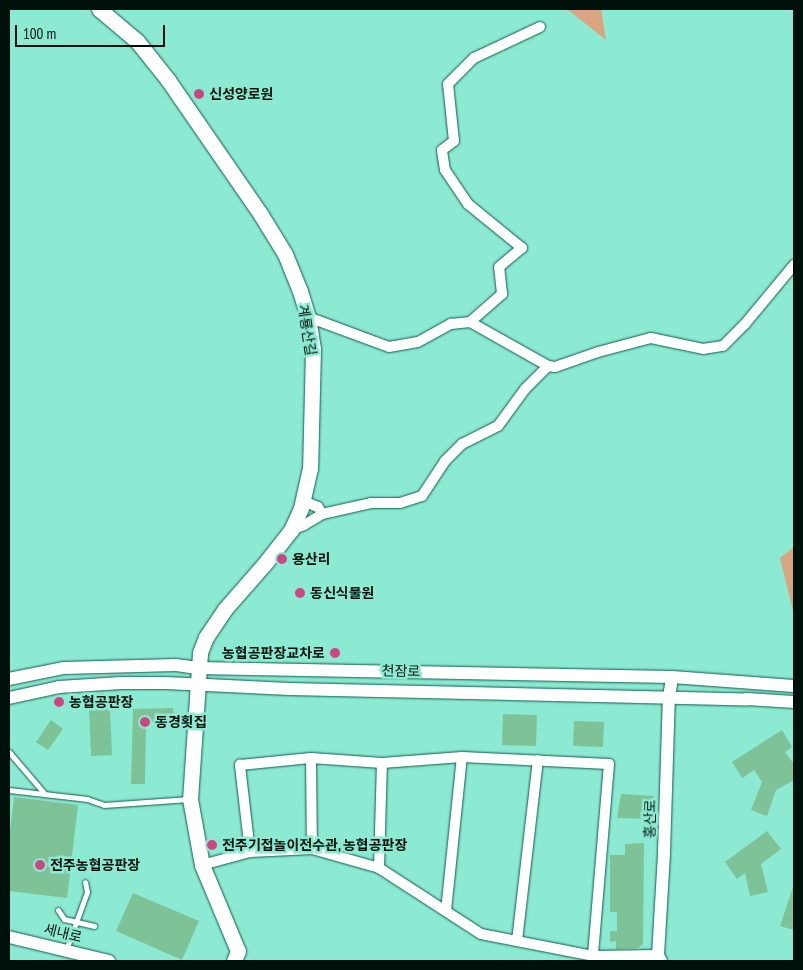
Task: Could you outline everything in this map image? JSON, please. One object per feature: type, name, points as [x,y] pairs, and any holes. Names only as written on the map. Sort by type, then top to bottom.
[{"type":"main road","name":"계룡산길","points":[[99,9],[137,41],[168,80],[255,207],[285,254],[308,317],[312,349],[310,468],[303,501],[290,530],[268,561],[225,609],[206,637],[200,653],[196,684]]},
{"type":"main road","points":[[196,684],[190,799],[202,866],[238,951],[234,961]]},
{"type":"street","points":[[308,317],[389,347],[418,342],[451,324],[470,322],[502,294],[499,267],[522,248],[468,204],[445,170],[442,150],[454,141],[448,84],[474,58],[540,27]]},
{"type":"street","points":[[470,322],[548,366],[555,367],[598,352],[651,338],[703,348],[724,346],[745,324],[794,265]]},
{"type":"street","points":[[290,530],[322,514],[371,503],[400,503],[422,496],[445,460],[462,444],[498,426],[525,389],[548,366]]},
{"type":"street","points":[[303,501],[318,507],[322,514]]},
{"type":"street","name":"천잠로","points":[[9,679],[63,668],[176,665],[198,668],[672,677],[794,686]]},
{"type":"street","name":"홍산로","points":[[660,958],[669,698],[672,677]]},
{"type":"street","name":"천잠로","points":[[9,698],[59,687],[121,683],[747,699],[794,702]]},
{"type":"street","points":[[250,852],[240,765],[311,758],[382,763],[462,757],[609,764],[593,956]]},
{"type":"street","points":[[446,911],[462,757]]},
{"type":"street","points":[[311,758],[312,849]]},
{"type":"street","points":[[518,941],[538,760]]},
{"type":"street","points":[[379,868],[382,763]]},
{"type":"street","points":[[202,866],[250,852],[312,849],[379,868],[480,934],[593,956],[660,958]]},
{"type":"street","name":"세내로","points":[[9,937],[109,961]]},
{"type":"lane","points":[[9,752],[45,794]]},
{"type":"lane","points":[[9,790],[87,800],[104,805],[190,799]]},
{"type":"lane","points":[[66,950],[87,892],[85,882]]},
{"type":"lane","points":[[58,910],[64,919],[94,926]]},
{"type":"shaded area","points":[[567,9],[601,9],[606,40]]},
{"type":"shaded area","points":[[794,547],[794,615],[780,558]]},
{"type":"building","points":[[110,708],[112,755],[91,756],[89,709]]},
{"type":"building","points":[[173,708],[174,721],[146,722],[145,784],[131,784],[133,709]]},
{"type":"building","points":[[503,714],[537,715],[536,746],[502,745]]},
{"type":"building","points":[[51,720],[63,729],[48,750],[36,742]]},
{"type":"building","points":[[574,721],[604,722],[603,747],[573,746]]},
{"type":"building","points":[[782,730],[792,747],[785,752],[794,764],[794,780],[776,790],[767,816],[751,810],[762,782],[754,770],[742,778],[732,762]]},
{"type":"building","points":[[621,794],[654,796],[653,819],[617,818]]},
{"type":"building","name":"전주농협공판장","points":[[14,797],[78,805],[67,898],[9,891],[9,839]]},
{"type":"building","points":[[767,831],[781,849],[761,864],[768,892],[750,896],[745,873],[737,879],[725,862]]},
{"type":"building","points":[[644,843],[643,944],[638,948],[616,949],[616,941],[610,942],[610,931],[617,931],[617,912],[610,912],[610,855],[625,855],[625,844]]},
{"type":"building","points":[[794,888],[794,930],[780,926]]},
{"type":"building","points":[[133,893],[199,921],[182,960],[116,931]]},
{"type":"place","name":"신성양로원","points":[[199,94]]},
{"type":"place","name":"용산리","points":[[282,559]]},
{"type":"place","name":"동신식물원","points":[[300,593]]},
{"type":"place","name":"농협공판장교차로","points":[[335,653]]},
{"type":"place","name":"농협공판장","points":[[59,702]]},
{"type":"place","name":"동경횟집","points":[[145,722]]},
{"type":"place","name":"전주기접놀이전수관, 농협공판장","points":[[212,845]]},
{"type":"place","name":"전주농협공판장","points":[[40,865]]}]
